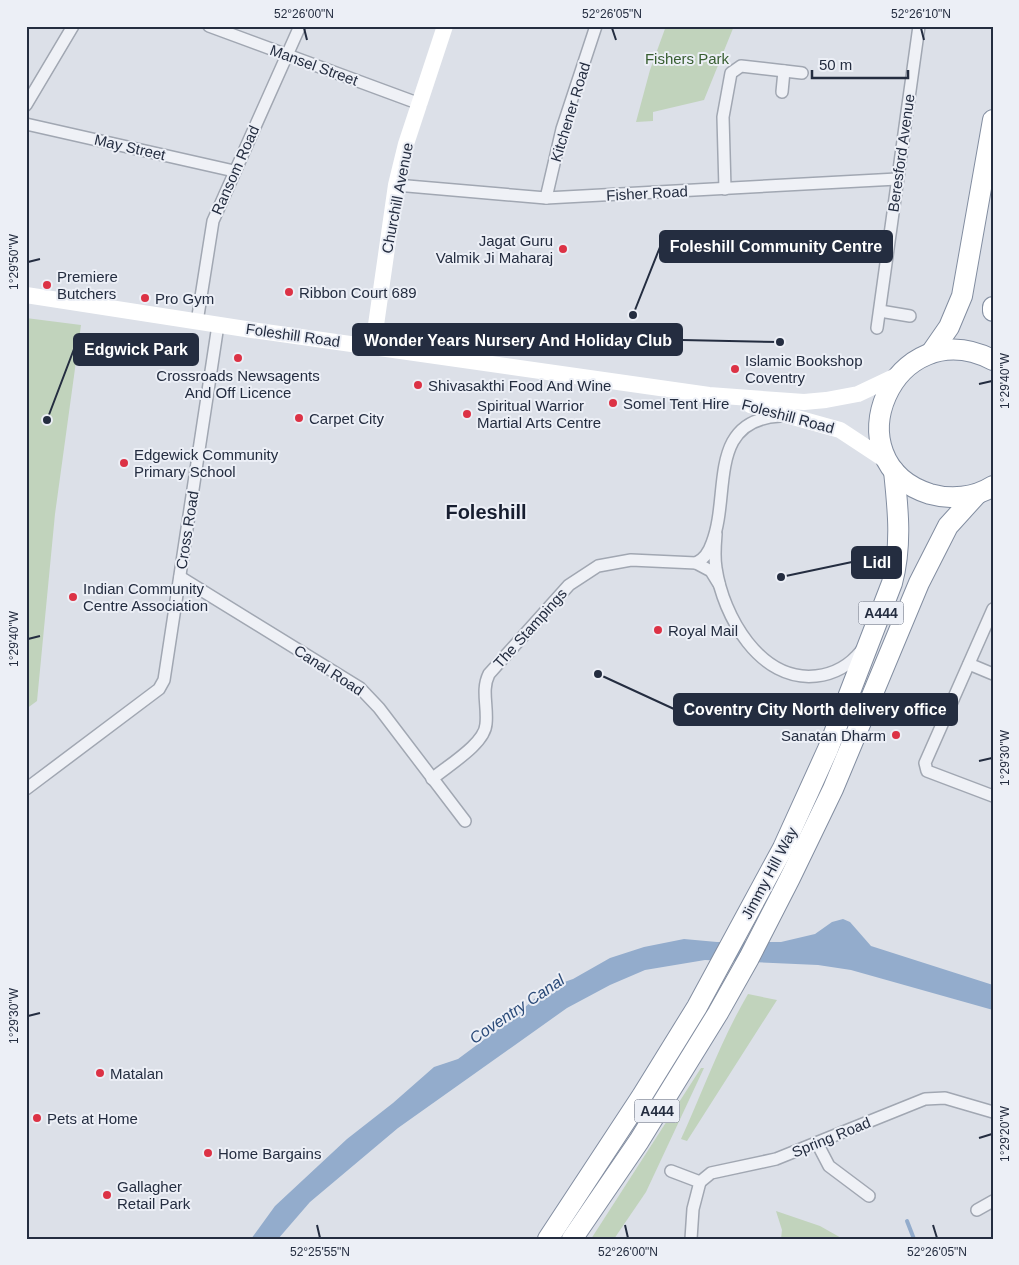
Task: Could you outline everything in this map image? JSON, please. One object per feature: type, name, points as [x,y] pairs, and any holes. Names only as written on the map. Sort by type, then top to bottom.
[{"type":"highway","points":[[931,353],[949,327],[962,296],[993,120]]},
{"type":"highway","points":[[896,376],[910,363],[931,353],[960,350],[982,355],[993,360]]},
{"type":"highway","name":"Jimmy Hill Way","points":[[548,1239],[642,1096],[710,983],[739,930],[806,801],[875,631],[892,583],[899,551],[899,521],[891,466],[880,440],[879,415],[888,389],[896,376]]},
{"type":"highway","points":[[891,466],[910,485],[934,495],[956,497],[985,490]]},
{"type":"highway","name":"Jimmy Hill Way","points":[[572,1239],[639,1141],[736,980],[833,789],[919,583],[948,526],[985,490]]},
{"type":"main road","name":"Churchill Avenue","points":[[373,346],[396,185],[445,26]]},
{"type":"main road","name":"Foleshill Road","points":[[26,295],[197,322],[709,394],[804,402],[826,400],[858,394],[896,376]]},
{"type":"main road","name":"Foleshill Road","points":[[709,394],[840,430],[891,466]]},
{"type":"street","points":[[26,105],[73,26]]},
{"type":"street","name":"Mansel Street","points":[[209,26],[420,104]]},
{"type":"street","name":"Ransom Road","points":[[197,322],[213,222],[300,26]]},
{"type":"street","name":"Kitchener Road","points":[[546,198],[562,129],[596,26]]},
{"type":"street","name":"Beresford Avenue","points":[[877,328],[919,26]]},
{"type":"street","points":[[725,189],[723,119],[731,73],[741,66],[802,73]]},
{"type":"street","points":[[782,92],[784,71]]},
{"type":"street","name":"May Street","points":[[26,124],[234,171]]},
{"type":"street","name":"Fisher Road","points":[[396,185],[546,198],[898,180]]},
{"type":"street","points":[[880,311],[910,316]]},
{"type":"street","name":"Cross Road","points":[[26,789],[162,684],[218,325]]},
{"type":"street","points":[[719,584],[714,555],[726,454],[734,437],[742,429],[761,418],[786,415]]},
{"type":"street","points":[[716,534],[705,557],[696,563],[711,571],[719,584],[734,620],[752,649],[768,665],[781,672],[810,677],[830,673],[847,665],[860,653],[875,631]]},
{"type":"street","name":"The Stampings","points":[[432,778],[480,740],[486,723],[484,687],[489,674],[578,577],[598,566],[618,561],[696,563]]},
{"type":"street","name":"Canal Road","points":[[180,577],[360,688],[379,708],[465,821]]},
{"type":"street","points":[[993,609],[925,763],[925,767],[936,774],[993,796]]},
{"type":"street","points":[[969,664],[993,674]]},
{"type":"street","name":"Spring Road","points":[[700,1182],[711,1172],[776,1159],[925,1099],[945,1098],[993,1112]]},
{"type":"street","points":[[817,1143],[829,1166],[868,1196]]},
{"type":"street","points":[[671,1171],[700,1182],[693,1209],[691,1239]]},
{"type":"street","points":[[977,1210],[993,1201]]},
{"type":"green space","name":"Fishers Park","points":[[666,26],[734,26],[704,100],[653,112],[653,121],[636,122],[650,70]]},
{"type":"green space","points":[[26,318],[81,325],[55,514],[37,701],[26,709]]},
{"type":"green space","points":[[748,994],[777,1000],[687,1141],[681,1139],[721,1047]]},
{"type":"green space","points":[[701,1068],[704,1068],[646,1192],[614,1239],[591,1239]]},
{"type":"green space","points":[[776,1211],[820,1226],[843,1239],[781,1239],[782,1230]]},
{"type":"water","points":[[843,919],[850,922],[871,946],[993,985],[993,1010],[851,970],[818,965],[705,960],[645,970],[610,985],[567,1008],[398,1128],[310,1202],[278,1239],[251,1239],[275,1206],[347,1139],[393,1103],[434,1067],[458,1059],[509,1021],[547,988],[573,979],[610,958],[644,947],[684,939],[717,942],[781,942],[815,934],[832,922]]},
{"type":"waterway","points":[[907,1221],[914,1239]]},
{"type":"place","name":"Jagat Guru Valmik Ji Maharaj","points":[[563,249]]},
{"type":"place","name":"Premiere Butchers","points":[[47,285]]},
{"type":"place","name":"Ribbon Court 689","points":[[289,292]]},
{"type":"place","name":"Pro Gym","points":[[145,298]]},
{"type":"place","name":"Foleshill Community Centre","points":[[633,315]]},
{"type":"place","name":"Wonder Years Nursery And Holiday Club","points":[[780,342]]},
{"type":"place","name":"Crossroads Newsagents And Off Licence","points":[[238,358]]},
{"type":"place","name":"Islamic Bookshop Coventry","points":[[735,369]]},
{"type":"place","name":"Shivasakthi Food And Wine","points":[[418,385]]},
{"type":"place","name":"Somel Tent Hire","points":[[613,403]]},
{"type":"place","name":"Spiritual Warrior Martial Arts Centre","points":[[467,414]]},
{"type":"place","name":"Carpet City","points":[[299,418]]},
{"type":"place","name":"Edgwick Park","points":[[47,420]]},
{"type":"place","name":"Edgewick Community Primary School","points":[[124,463]]},
{"type":"place","name":"Lidl","points":[[781,577]]},
{"type":"place","name":"Indian Community Centre Association","points":[[73,597]]},
{"type":"place","name":"Royal Mail","points":[[658,630]]},
{"type":"place","name":"Coventry City North delivery office","points":[[598,674]]},
{"type":"place","name":"Sanatan Dharm","points":[[896,735]]},
{"type":"place","name":"Matalan","points":[[100,1073]]},
{"type":"place","name":"Pets at Home","points":[[37,1118]]},
{"type":"place","name":"Home Bargains","points":[[208,1153]]},
{"type":"place","name":"Gallagher Retail Park","points":[[107,1195]]},
{"type":"district","name":"Foleshill","points":[[486,512]]},
{"type":"water label","name":"Coventry Canal","points":[[517,1009]]}]
